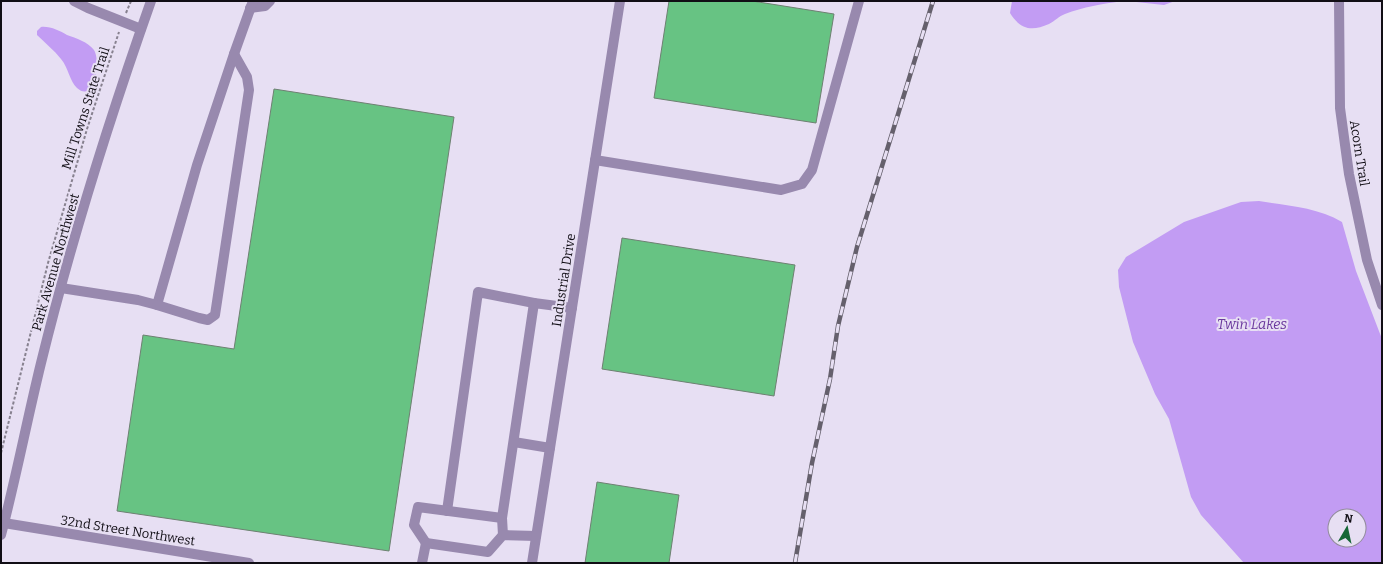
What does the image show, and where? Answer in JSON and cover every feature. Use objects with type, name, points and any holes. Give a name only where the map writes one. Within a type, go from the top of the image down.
[{"type":"street","name":"Park Avenue Northwest","points":[[1,534],[41,363],[61,288],[105,137],[151,1]]},
{"type":"street","points":[[157,305],[197,165],[252,5],[266,6],[270,1]]},
{"type":"street","name":"Industrial Drive","points":[[532,563],[620,1]]},
{"type":"street","points":[[595,160],[781,190],[802,184],[812,170],[859,1]]},
{"type":"street","name":"Acorn Trail","points":[[1339,1],[1340,108],[1347,159],[1367,260],[1382,305]]},
{"type":"street","points":[[78,2],[141,29]]},
{"type":"street","points":[[61,288],[138,300],[208,320],[215,315],[249,90],[247,77],[234,54]]},
{"type":"street","points":[[447,511],[478,292],[534,303],[572,308]]},
{"type":"street","points":[[426,544],[488,552],[503,535],[502,518],[534,303]]},
{"type":"street","points":[[514,442],[550,448]]},
{"type":"street","points":[[422,563],[426,544],[414,524],[418,507],[502,518]]},
{"type":"street","name":"32nd Street Northwest","points":[[4,523],[249,563]]},
{"type":"street","points":[[503,535],[536,536]]},
{"type":"path","points":[[125,17],[131,1]]},
{"type":"path","name":"Mill Towns State Trail","points":[[1,453],[52,248],[87,129],[120,30]]},
{"type":"water","points":[[1012,1],[1122,1],[1079,9],[1063,15],[1049,24],[1037,28],[1026,28],[1018,23],[1010,13]]},
{"type":"water","points":[[1127,1],[1175,1],[1164,5]]},
{"type":"water","points":[[41,27],[55,29],[78,39],[89,45],[94,50],[97,63],[95,79],[92,86],[88,90],[83,91],[77,88],[61,59],[37,35],[37,31]]},
{"type":"water","name":"Twin Lakes","points":[[1259,201],[1312,210],[1342,222],[1356,271],[1382,339],[1382,563],[1244,563],[1201,515],[1191,497],[1169,419],[1155,394],[1133,342],[1119,287],[1118,270],[1126,257],[1184,222],[1241,202]]},
{"type":"building","points":[[669,1],[752,1],[834,14],[816,123],[654,98]]},
{"type":"building","points":[[274,89],[454,117],[389,551],[117,511],[143,335],[234,349]]},
{"type":"building","points":[[622,238],[795,265],[774,396],[602,369]]},
{"type":"building","points":[[597,482],[679,495],[669,563],[585,563]]},
{"type":"railway","points":[[795,563],[812,463],[830,379],[838,326],[857,247],[933,1]]}]
